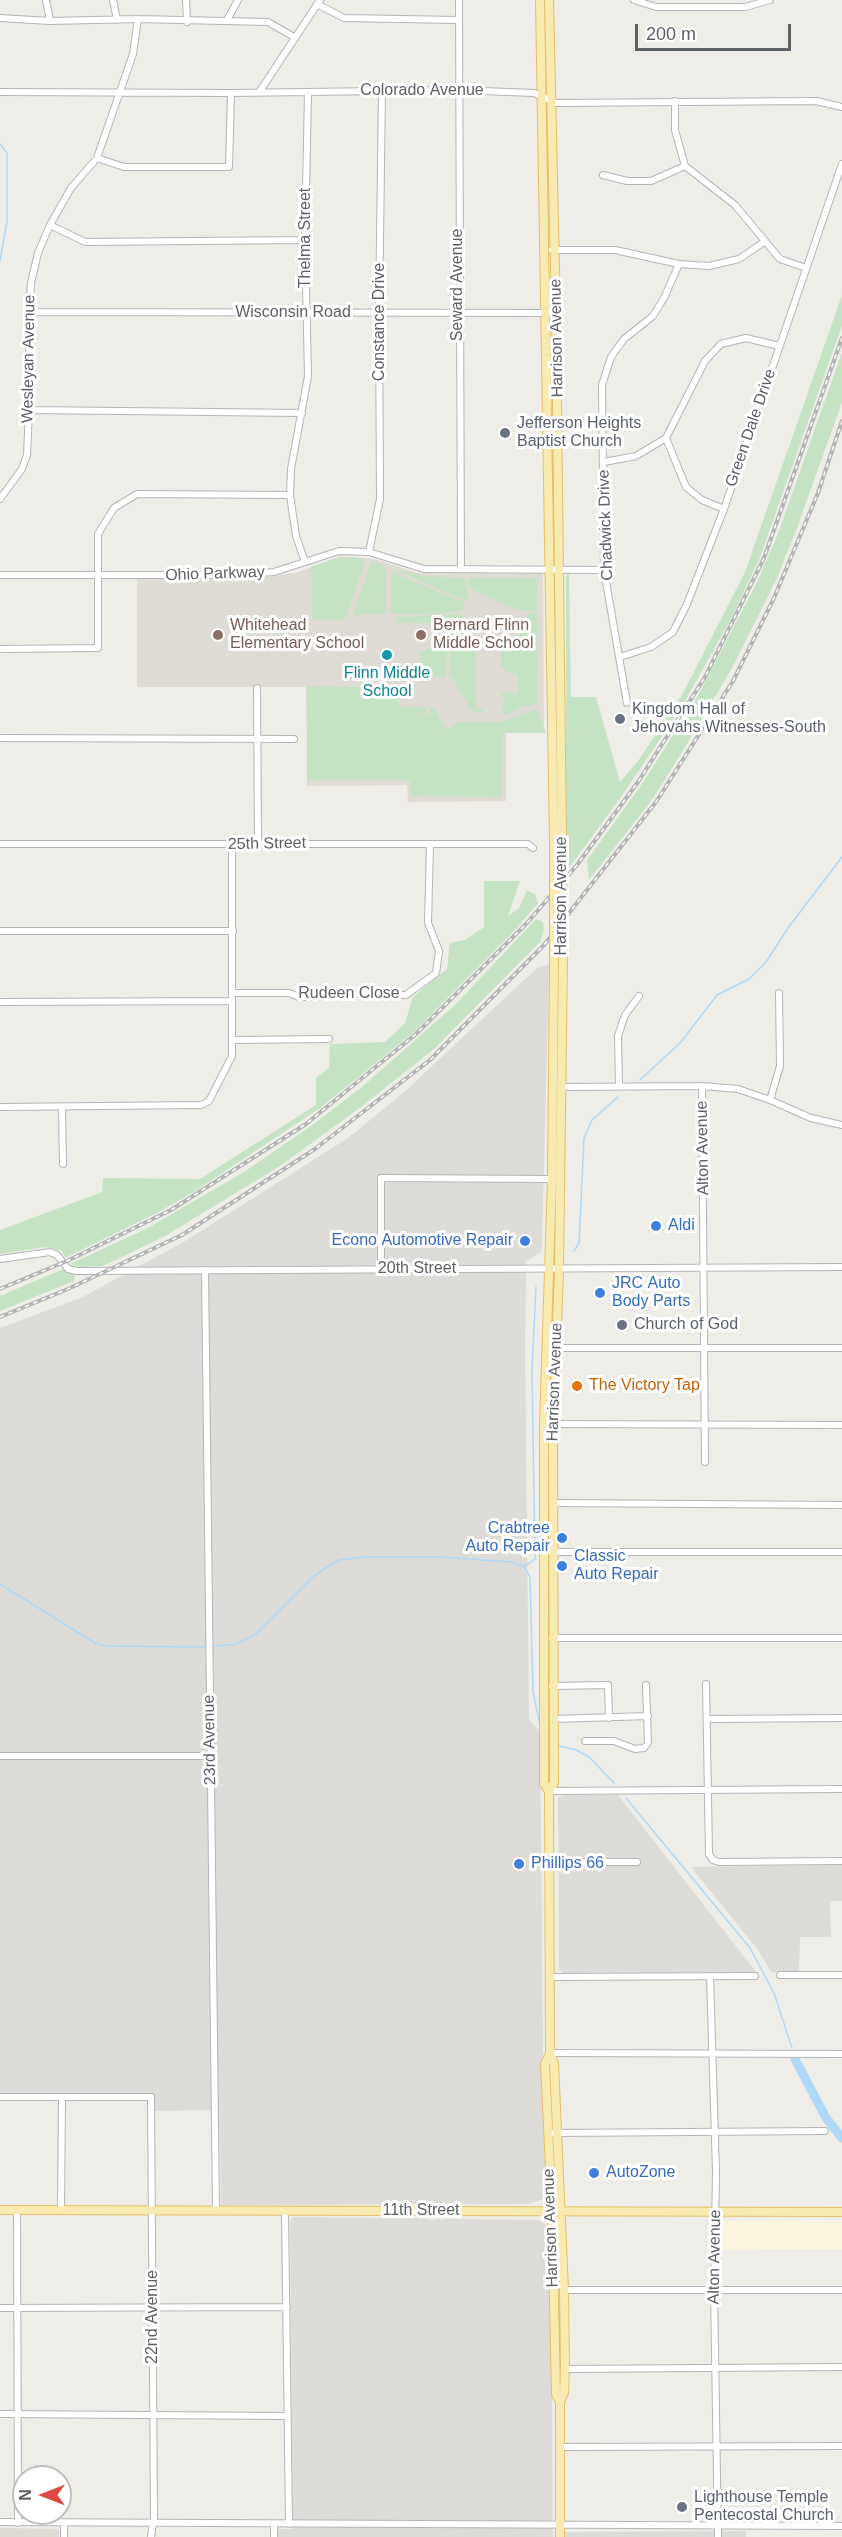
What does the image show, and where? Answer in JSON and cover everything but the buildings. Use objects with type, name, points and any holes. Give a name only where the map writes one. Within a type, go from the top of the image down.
[{"type":"main road","name":"Harrison Avenue","points":[[540,0],[551,569],[563,955],[559,1269],[553,1503],[548,1552],[544,1784],[549,1791]]},
{"type":"main road","name":"Harrison Avenue","points":[[549,0],[560,569],[552,1179],[544,1424],[552,1638],[554,1783],[549,1791],[550,2053],[554,2063],[564,2290],[565,2369],[564,2393],[560,2402],[559,2447],[560,2537]]},
{"type":"main road","name":"Harrison Avenue","points":[[550,2053],[545,2064],[552,2210],[556,2394],[560,2402]]},
{"type":"main road","name":"11th Street","points":[[0,2210],[842,2212]]},
{"type":"street","points":[[46,0],[50,21]]},
{"type":"street","points":[[113,0],[117,20]]},
{"type":"street","points":[[186,0],[187,22]]},
{"type":"street","points":[[227,20],[238,0]]},
{"type":"street","name":"Seward Avenue","points":[[459,0],[457,20],[460,569]]},
{"type":"street","points":[[634,0],[656,7],[745,7],[770,0]]},
{"type":"street","points":[[260,91],[318,2],[344,18],[457,20]]},
{"type":"street","points":[[0,18],[50,21],[138,19],[187,22],[227,20],[268,22],[294,37]]},
{"type":"street","name":"Wesleyan Avenue","points":[[0,499],[22,469],[27,455],[29,312],[31,283],[38,254],[50,225],[71,188],[97,158],[133,54],[138,19]]},
{"type":"street","name":"Colorado Avenue","points":[[0,92],[231,93],[458,90],[534,93],[556,103],[816,101],[842,107]]},
{"type":"street","name":"Constance Drive","points":[[369,552],[380,499],[381,91]]},
{"type":"street","name":"Thelma Street","points":[[305,561],[296,536],[290,495],[291,469],[308,376],[305,240],[308,92]]},
{"type":"street","points":[[97,158],[124,167],[229,166],[231,93]]},
{"type":"street","points":[[675,101],[675,130],[685,166],[735,205],[764,243],[780,259],[806,268]]},
{"type":"street","name":"Green Dale Drive","points":[[620,657],[651,647],[673,633],[724,509],[842,164]]},
{"type":"street","points":[[603,175],[627,181],[651,181],[685,166]]},
{"type":"street","points":[[50,225],[85,242],[305,240]]},
{"type":"street","points":[[545,250],[615,250],[679,264],[709,266],[739,259],[764,243]]},
{"type":"street","name":"Chadwick Drive","points":[[627,703],[604,570],[602,385],[611,357],[624,339],[653,316],[679,264]]},
{"type":"street","name":"Wisconsin Road","points":[[29,312],[556,313]]},
{"type":"street","points":[[604,462],[636,456],[666,438],[705,361],[722,344],[746,338],[779,346]]},
{"type":"street","points":[[29,410],[302,413]]},
{"type":"street","points":[[666,438],[686,487],[702,500],[724,509]]},
{"type":"street","points":[[0,649],[98,648],[98,534],[114,508],[137,494],[290,495]]},
{"type":"street","name":"Ohio Parkway","points":[[0,574],[232,575],[274,572],[339,551],[369,552],[424,569],[604,570]]},
{"type":"street","points":[[257,688],[258,843]]},
{"type":"street","points":[[0,738],[294,740]]},
{"type":"street","name":"25th Street","points":[[0,844],[528,844],[532,848]]},
{"type":"street","name":"Rudeen Close","points":[[0,1002],[232,997],[289,993],[299,997],[324,997],[333,993],[406,995],[436,973],[439,968],[439,951],[428,923],[430,844]]},
{"type":"street","points":[[0,1107],[201,1105],[209,1101],[232,1056],[232,845]]},
{"type":"street","points":[[0,931],[233,931]]},
{"type":"street","points":[[770,1100],[780,1066],[779,993]]},
{"type":"street","points":[[619,1085],[618,1036],[625,1015],[639,996]]},
{"type":"street","points":[[233,1040],[329,1039]]},
{"type":"street","points":[[562,1087],[619,1085],[738,1089],[811,1118],[842,1125]]},
{"type":"street","name":"Alton Avenue","points":[[702,1086],[705,1462]]},
{"type":"street","points":[[62,1108],[63,1164]]},
{"type":"street","points":[[381,1269],[381,1178],[552,1179]]},
{"type":"street","name":"20th Street","points":[[0,1258],[43,1252],[57,1255],[72,1271],[842,1266]]},
{"type":"street","name":"23rd Avenue","points":[[205,1270],[216,2211]]},
{"type":"street","points":[[556,1348],[842,1348]]},
{"type":"street","points":[[544,1424],[842,1425]]},
{"type":"street","points":[[553,1503],[842,1505]]},
{"type":"street","points":[[548,1552],[842,1552]]},
{"type":"street","points":[[552,1638],[842,1638]]},
{"type":"street","points":[[706,1684],[709,1854],[713,1860],[719,1862],[842,1861]]},
{"type":"street","points":[[552,1686],[608,1685],[609,1718]]},
{"type":"street","points":[[585,1741],[614,1741],[635,1749],[644,1748],[648,1743],[646,1685]]},
{"type":"street","points":[[553,1719],[648,1716]]},
{"type":"street","points":[[708,1719],[842,1718]]},
{"type":"street","points":[[0,1756],[211,1756]]},
{"type":"street","points":[[549,1791],[842,1789]]},
{"type":"street","points":[[549,1862],[637,1862]]},
{"type":"street","points":[[780,1976],[842,1975]]},
{"type":"street","name":"Alton Avenue","points":[[710,1976],[716,2211],[714,2289],[718,2537]]},
{"type":"street","points":[[549,1977],[755,1976]]},
{"type":"street","points":[[550,2053],[842,2054]]},
{"type":"street","points":[[0,2097],[62,2098],[61,2210]]},
{"type":"street","name":"22nd Avenue","points":[[62,2098],[151,2097],[154,2517],[151,2537]]},
{"type":"street","points":[[548,2133],[825,2131]]},
{"type":"street","points":[[17,2210],[18,2465]]},
{"type":"street","points":[[285,2211],[289,2524]]},
{"type":"street","points":[[564,2290],[842,2290]]},
{"type":"street","points":[[0,2308],[287,2307]]},
{"type":"street","points":[[565,2369],[716,2366],[842,2367]]},
{"type":"street","points":[[0,2414],[288,2416]]},
{"type":"street","points":[[559,2447],[842,2446]]},
{"type":"street","points":[[72,2523],[842,2526]]},
{"type":"street","points":[[274,2525],[274,2537]]},
{"type":"shaded area","name":"Bernard Flinn Middle School","points":[[340,556],[374,559],[418,573],[543,574],[544,733],[506,733],[506,801],[408,802],[407,785],[307,786],[306,687],[137,687],[137,579],[255,579],[299,572]]},
{"type":"shaded area","points":[[549,964],[542,1247],[540,1253],[526,1261],[525,1353],[529,1719],[540,1732],[544,2151],[547,2190],[544,2199],[528,2204],[221,2205],[219,2110],[154,2111],[147,2094],[0,2094],[0,1328],[83,1297],[187,1240],[348,1138],[403,1093],[537,968]]},
{"type":"shaded area","points":[[565,1795],[618,1795],[756,1972],[564,1973],[559,1969],[558,1798]]},
{"type":"shaded area","points":[[842,1865],[842,1901],[830,1901],[831,1937],[800,1937],[799,1973],[771,1972],[759,1951],[691,1867]]},
{"type":"shaded area","points":[[293,2217],[538,2220],[547,2226],[551,2238],[553,2537],[278,2537],[278,2529],[293,2529],[290,2222]]},
{"type":"shaded area","points":[[842,2220],[842,2249],[721,2250],[717,2247],[717,2226],[721,2221]]},
{"type":"shaded area","points":[[0,2528],[59,2529],[59,2537],[0,2537]]},
{"type":"shaded area","points":[[746,2531],[746,2537],[564,2537],[564,2532]]},
{"type":"green space","points":[[842,295],[842,326],[759,560],[729,623],[679,711],[621,797],[569,868],[569,835],[566,835],[566,576],[569,573],[571,697],[596,697],[620,782],[638,761],[682,695],[745,572]]},
{"type":"green space","points":[[842,352],[842,402],[776,580],[731,670],[681,754],[649,804],[589,880],[587,860],[640,787],[695,701],[756,584],[778,534]]},
{"type":"green space","points":[[355,557],[365,561],[346,618],[343,620],[312,620],[311,567],[334,559]]},
{"type":"green space","points":[[372,561],[386,566],[386,613],[353,615]]},
{"type":"green space","points":[[391,568],[424,576],[465,578],[468,596],[466,601]]},
{"type":"green space","points":[[391,572],[465,603],[462,611],[415,615],[391,613]]},
{"type":"green space","points":[[468,578],[537,578],[537,612],[519,610],[473,590],[469,586]]},
{"type":"green space","points":[[537,613],[537,645],[516,641],[528,614]]},
{"type":"green space","points":[[460,614],[467,620],[466,623],[395,623],[397,617]]},
{"type":"green space","points":[[507,640],[521,645],[537,646],[537,704],[524,706],[506,715],[501,711],[505,703],[501,693],[518,693],[517,674],[508,673],[501,666],[501,645]]},
{"type":"green space","points":[[450,642],[476,642],[476,708],[483,709],[483,712],[470,708],[452,678],[449,677]]},
{"type":"green space","points":[[447,645],[446,677],[424,677],[424,664],[421,663],[420,652]]},
{"type":"green space","points":[[307,686],[394,688],[398,691],[399,707],[425,707],[426,714],[430,714],[430,707],[433,707],[446,730],[460,722],[502,722],[537,709],[546,733],[503,733],[502,797],[411,796],[410,780],[307,780]]},
{"type":"green space","points":[[484,881],[520,881],[508,916],[519,908],[527,890],[535,894],[538,903],[515,930],[413,1033],[320,1108],[197,1190],[157,1213],[65,1258],[62,1251],[45,1247],[0,1254],[0,1230],[102,1192],[103,1178],[200,1179],[316,1105],[316,1078],[329,1068],[330,1044],[385,1042],[405,1023],[413,997],[447,969],[450,943],[465,940],[484,927]]},
{"type":"green space","points":[[536,919],[543,922],[544,930],[540,942],[434,1049],[361,1107],[280,1166],[165,1236],[103,1266],[78,1267],[70,1264],[146,1229],[244,1172],[311,1126],[362,1087],[456,1004]]},
{"type":"green space","points":[[63,1269],[75,1275],[74,1281],[0,1311],[0,1296]]},
{"type":"waterway","points":[[0,144],[7,153],[7,221],[0,261]]},
{"type":"waterway","points":[[640,1080],[681,1042],[717,995],[749,979],[766,962],[788,928],[842,857]]},
{"type":"waterway","points":[[574,1251],[579,1243],[584,1138],[592,1120],[618,1097]]},
{"type":"waterway","points":[[525,1566],[535,1559],[532,1370],[536,1287]]},
{"type":"waterway","points":[[214,1646],[236,1644],[256,1634],[315,1575],[339,1560],[365,1557],[442,1557],[512,1562],[525,1567]]},
{"type":"waterway","points":[[525,1568],[530,1577],[533,1692],[540,1725]]},
{"type":"waterway","points":[[0,1584],[95,1643],[105,1646],[205,1647]]},
{"type":"waterway","points":[[559,1746],[576,1750],[589,1757],[614,1783]]},
{"type":"waterway","points":[[626,1798],[750,1948],[774,1993],[792,2048]]},
{"type":"waterway","points":[[795,2059],[826,2118],[842,2138]]},
{"type":"railway","points":[[0,1289],[67,1261],[171,1210],[306,1124],[416,1034],[527,923],[577,865],[638,782],[705,677],[764,558],[842,338]]},
{"type":"railway","points":[[0,1317],[68,1289],[182,1235],[315,1149],[430,1060],[544,945],[656,802],[733,681],[774,598],[818,493],[842,421]]},
{"type":"place","name":"Jefferson Heights Baptist Church","points":[[505,433]]},
{"type":"place","name":"Whitehead Elementary School","points":[[218,635]]},
{"type":"place","name":"Bernard Flinn Middle School","points":[[421,635]]},
{"type":"place","name":"Flinn Middle School","points":[[387,655]]},
{"type":"place","name":"Kingdom Hall of Jehovahs Witnesses-South","points":[[620,719]]},
{"type":"place","name":"Aldi","points":[[656,1226]]},
{"type":"place","name":"Econo Automotive Repair","points":[[525,1241]]},
{"type":"place","name":"JRC Auto Body Parts","points":[[600,1293]]},
{"type":"place","name":"Church of God","points":[[622,1325]]},
{"type":"place","name":"The Victory Tap","points":[[577,1386]]},
{"type":"place","name":"Crabtree Auto Repair","points":[[562,1538]]},
{"type":"place","name":"Classic Auto Repair","points":[[562,1566]]},
{"type":"place","name":"Phillips 66","points":[[519,1864]]},
{"type":"place","name":"AutoZone","points":[[594,2173]]},
{"type":"place","name":"Lighthouse Temple Pentecostal Church","points":[[682,2507]]}]
